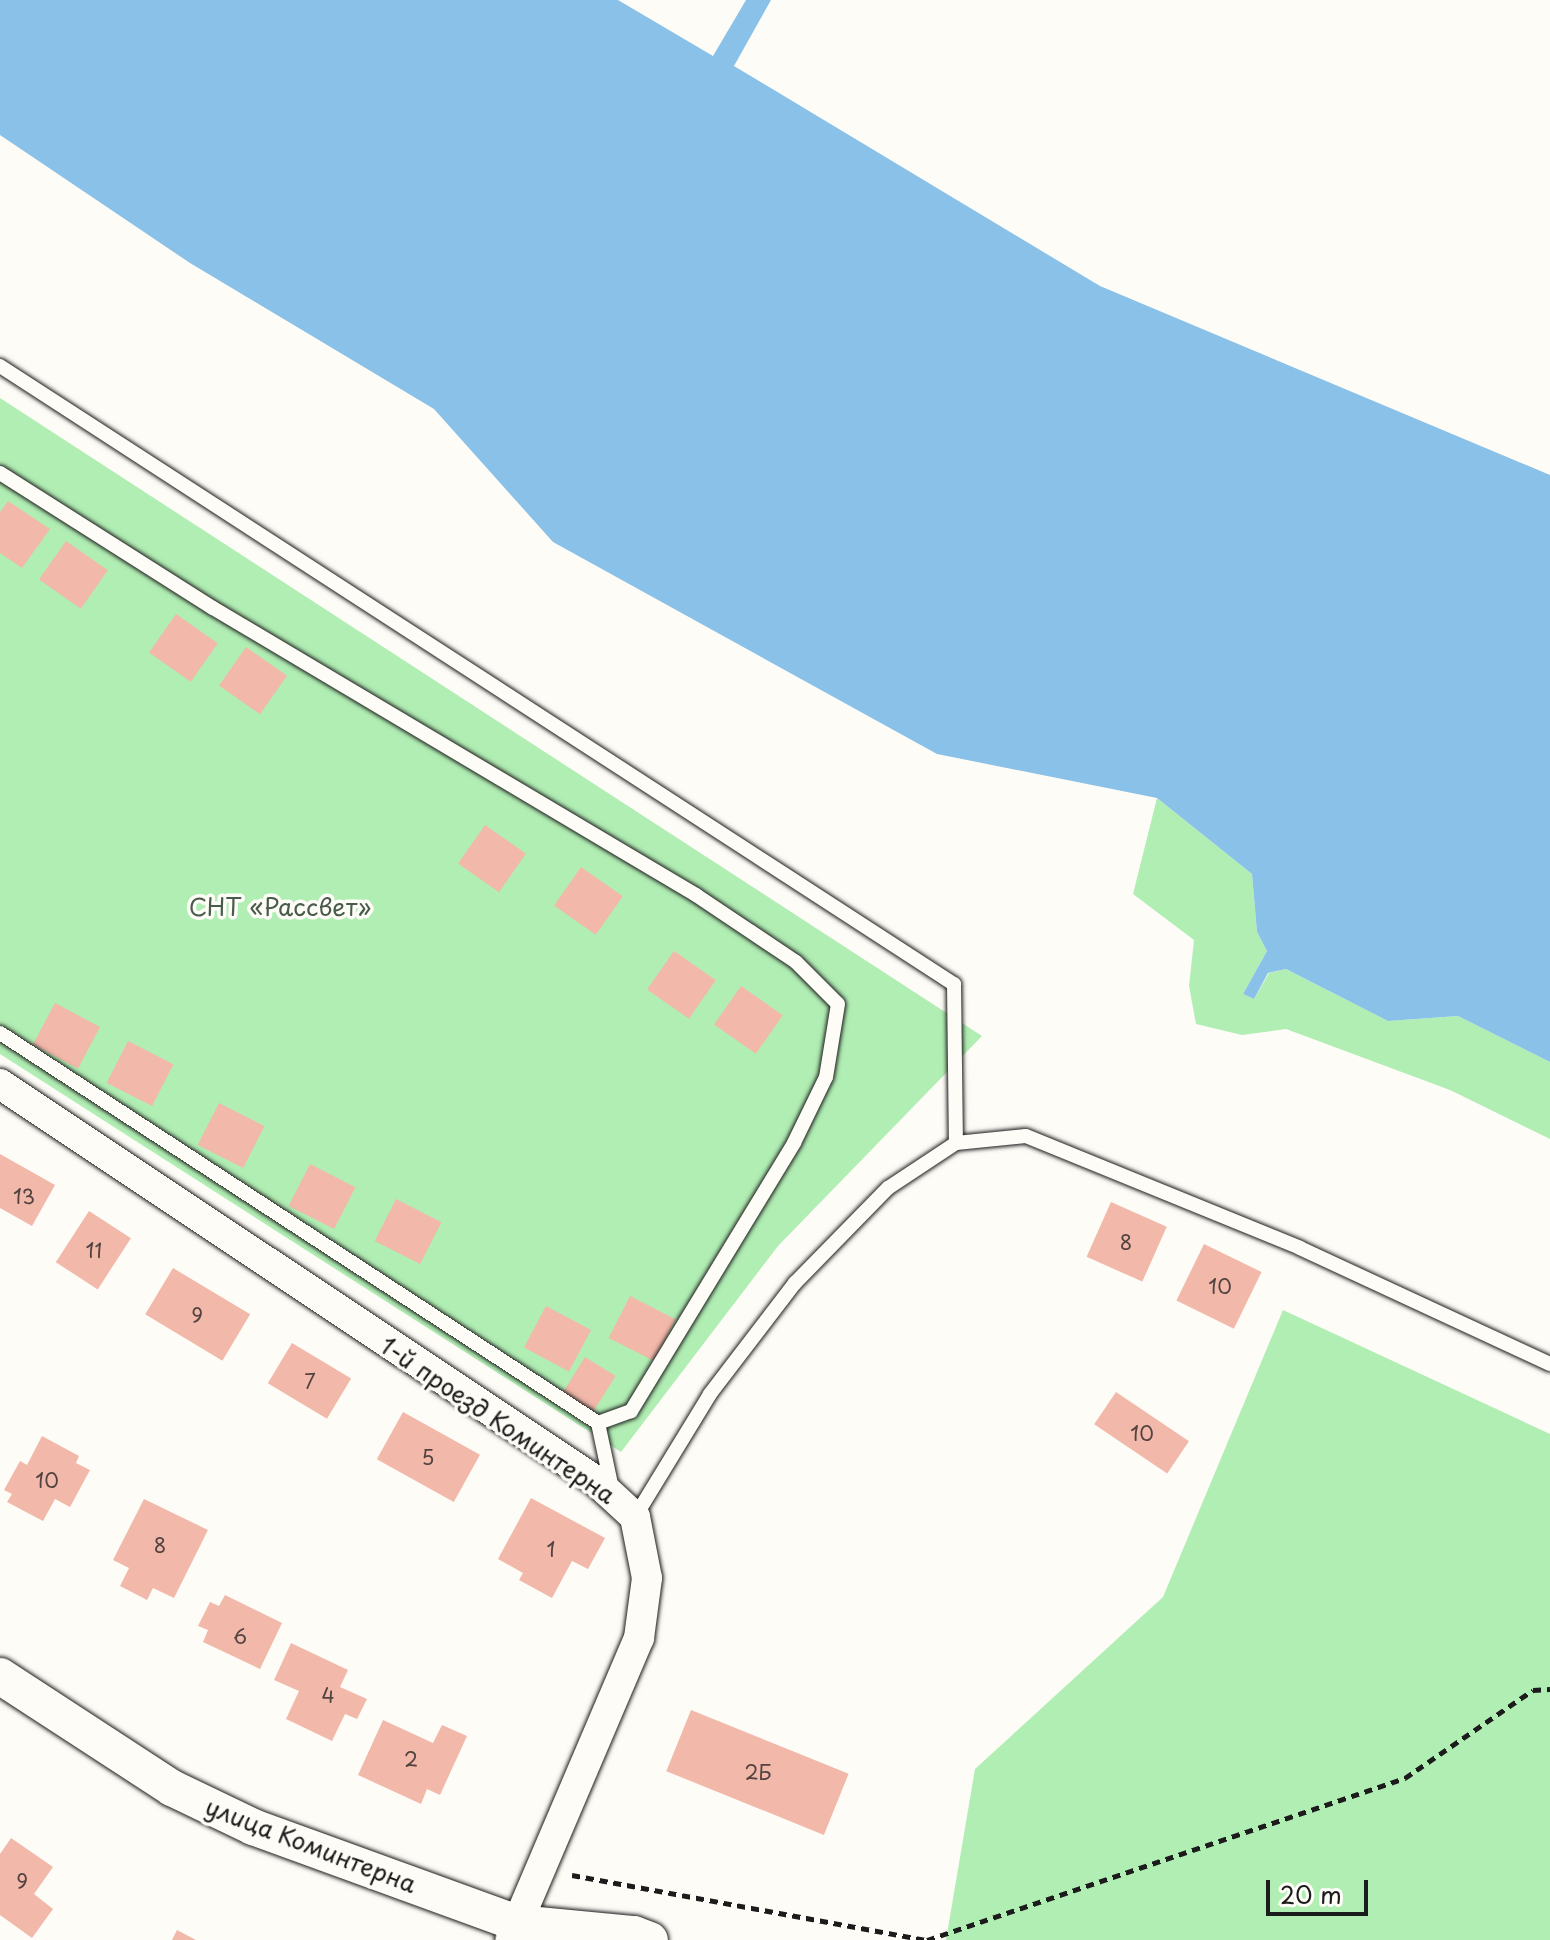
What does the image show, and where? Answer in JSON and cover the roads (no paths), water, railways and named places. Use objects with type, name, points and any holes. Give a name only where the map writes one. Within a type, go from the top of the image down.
[{"type":"street","name":"1-й проезд Коминтерна","points":[[0,1084],[596,1481],[624,1507],[647,1578],[639,1638],[513,1932]]},
{"type":"street","name":"улица Коминтерна","points":[[0,1676],[172,1788],[253,1827],[513,1932],[634,1934],[650,1940]]},
{"type":"lane","points":[[0,366],[954,984],[956,1143]]},
{"type":"lane","points":[[0,473],[213,608],[696,895],[796,962],[838,1004],[826,1077],[794,1143],[631,1411],[598,1423]]},
{"type":"lane","points":[[0,1033],[598,1423],[624,1507]]},
{"type":"lane","points":[[624,1507],[795,1283],[888,1188],[956,1143],[1026,1136],[1300,1248],[1550,1364]]},
{"type":"water","points":[[0,0],[618,0],[713,56],[746,0],[771,0],[734,66],[1100,286],[1550,475],[1550,1062],[1458,1016],[1388,1021],[1286,969],[1268,973],[1254,999],[1243,994],[1267,951],[1257,932],[1252,874],[1157,798],[937,754],[553,542],[434,409],[190,263],[0,135]]},
{"type":"park label","name":"СНТ «Рассвет»","points":[[280,907]]}]
